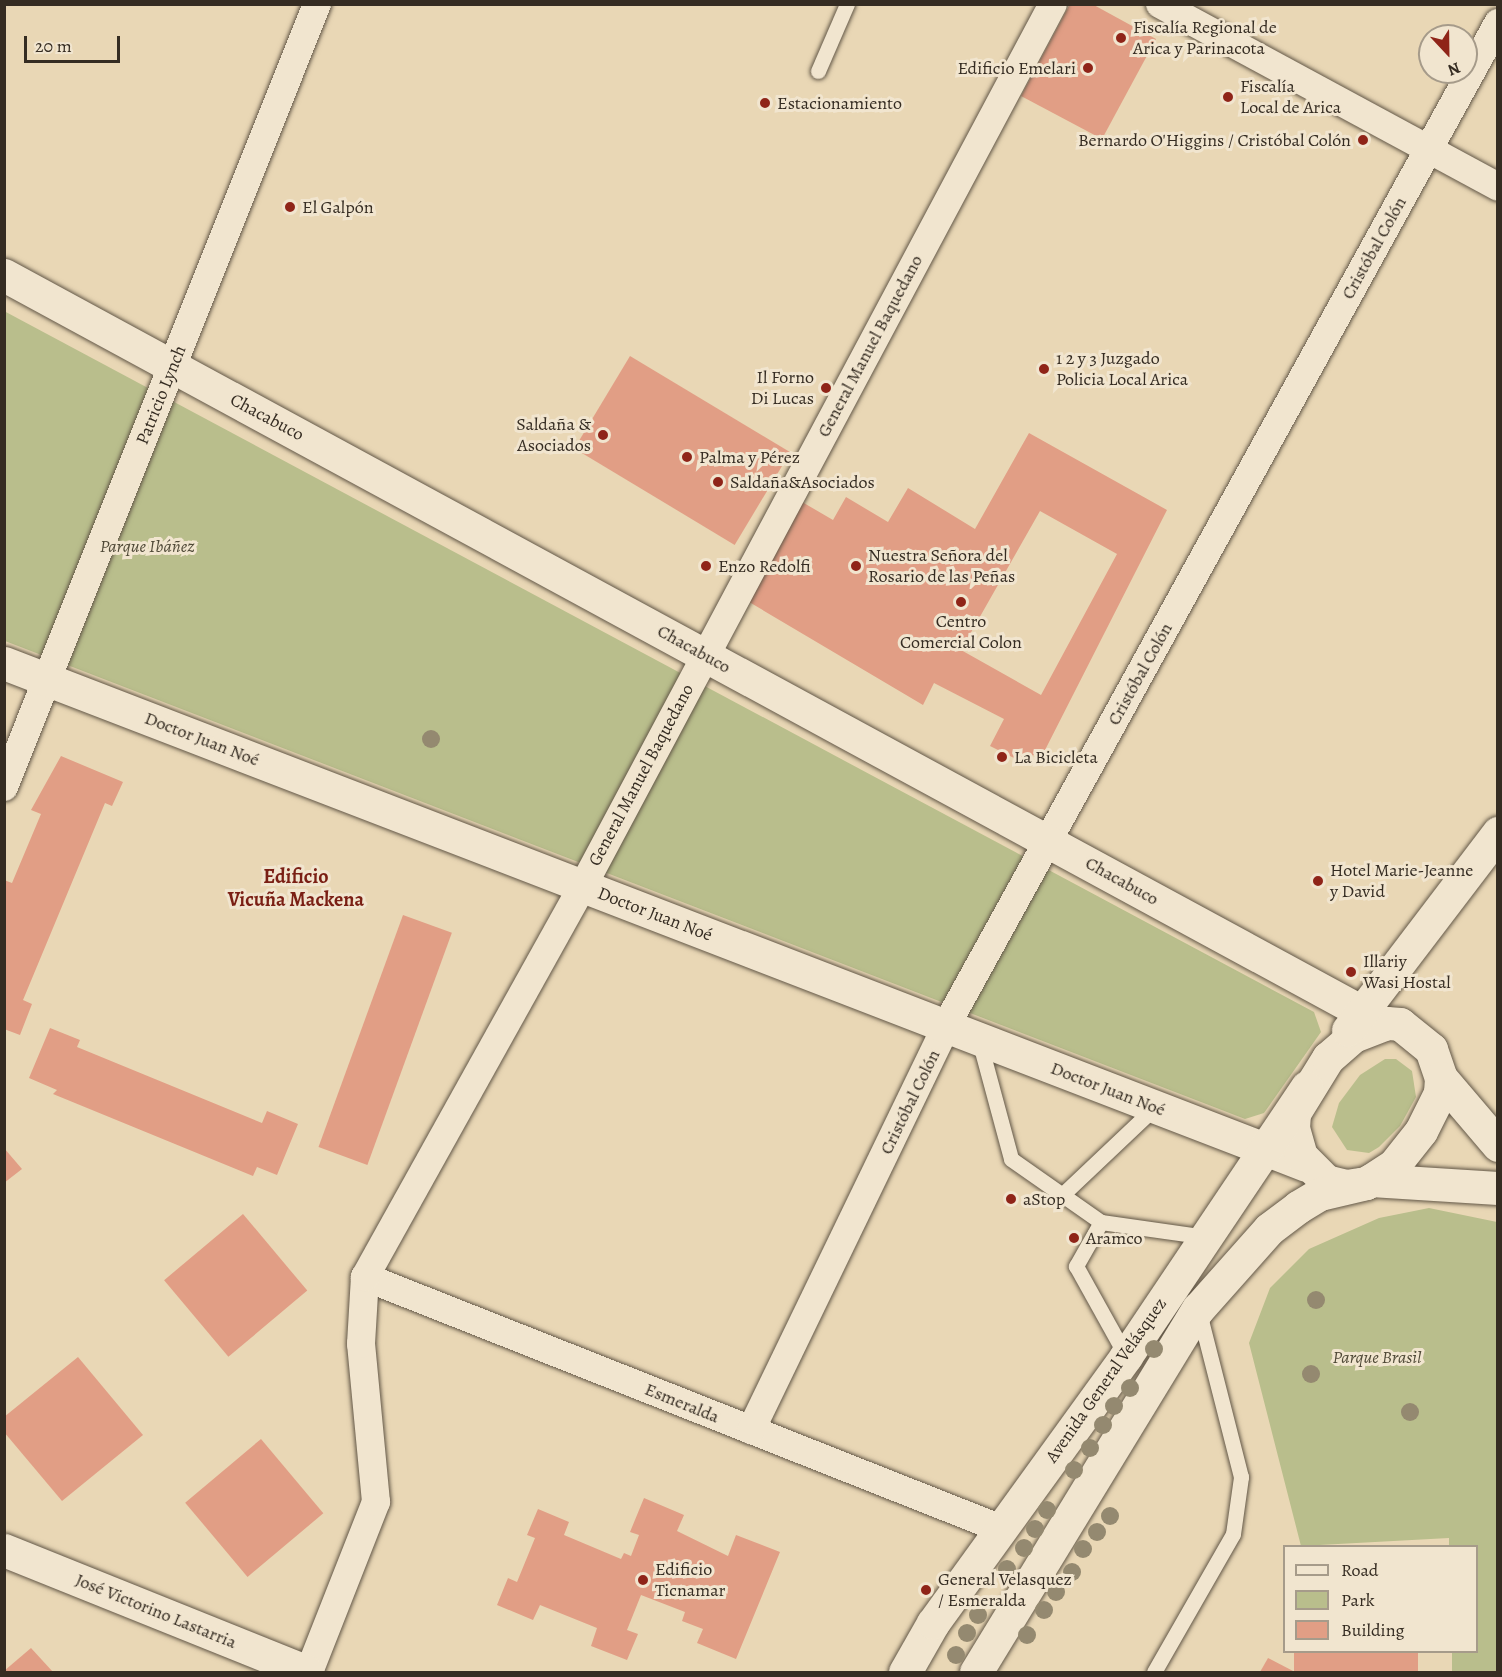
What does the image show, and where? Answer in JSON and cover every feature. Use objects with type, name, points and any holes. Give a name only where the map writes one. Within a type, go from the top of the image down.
[{"type":"street","name":"Patricio Lynch","points":[[4,786],[317,4]]},
{"type":"street","name":"General Manuel Baquedano","points":[[308,1672],[376,1502],[362,1344],[365,1277],[582,886],[1053,4]]},
{"type":"street","points":[[1160,4],[1497,187]]},
{"type":"street","name":"Cristóbal Colón","points":[[751,1430],[946,1026],[1497,23]]},
{"type":"street","name":"Chacabuco","points":[[4,275],[1373,1018]]},
{"type":"street","name":"Doctor Juan Noé","points":[[4,663],[1306,1166]]},
{"type":"street","points":[[1497,833],[1373,1018],[1328,1058],[1307,1087],[1293,1128],[1306,1166],[1331,1182],[1369,1181],[1497,1188]]},
{"type":"street","points":[[1373,1018],[1400,1024],[1422,1038],[1431,1049],[1442,1078],[1494,1140]]},
{"type":"street","points":[[1369,1181],[1394,1166],[1412,1144],[1440,1093],[1442,1078]]},
{"type":"street","name":"Avenida General Velásquez","points":[[905,1672],[999,1528],[1126,1356],[1307,1087]]},
{"type":"street","name":"Avenida General Velásquez","points":[[976,1672],[1198,1309],[1269,1229],[1291,1212],[1320,1194],[1369,1181]]},
{"type":"street","name":"Esmeralda","points":[[365,1277],[999,1528]]},
{"type":"street","name":"José Victorino Lastarria","points":[[4,1550],[308,1672]]},
{"type":"lane","points":[[818,71],[846,4]]},
{"type":"lane","points":[[979,1040],[1011,1159],[1101,1222],[1206,1237]]},
{"type":"lane","points":[[1062,1194],[1155,1107]]},
{"type":"lane","points":[[1101,1222],[1076,1266],[1126,1356]]},
{"type":"lane","points":[[1154,1672],[1233,1534],[1241,1477],[1198,1309]]},
{"type":"green space","name":"Parque Ibáñez","points":[[4,311],[1314,1012],[1321,1032],[1264,1113],[1245,1119],[5,641]]},
{"type":"green space","points":[[1385,1059],[1396,1059],[1412,1071],[1416,1097],[1400,1126],[1379,1147],[1369,1153],[1347,1150],[1332,1127],[1339,1103],[1360,1075]]},
{"type":"green space","name":"Parque Brasil","points":[[1429,1208],[1497,1222],[1497,1672],[1452,1672],[1452,1653],[1478,1653],[1478,1545],[1449,1545],[1449,1538],[1301,1545],[1249,1343],[1270,1288],[1309,1249],[1379,1218]]},
{"type":"building","name":"Edificio Emelari","points":[[1070,4],[1092,4],[1156,39],[1102,139],[1021,96]]},
{"type":"building","name":"Palma y Pérez","points":[[630,356],[790,452],[735,545],[574,449]]},
{"type":"building","points":[[1029,433],[1167,510],[1044,752],[1018,760],[990,746],[1004,719],[934,683],[923,705],[739,596],[797,499],[833,520],[846,497],[888,522],[908,488],[975,529]],"holes":[[[1040,511],[1117,554],[1041,695],[961,650]]]},
{"type":"building","points":[[61,756],[123,782],[112,806],[105,803],[23,1000],[32,1004],[20,1035],[4,1029],[4,880],[12,883],[41,814],[31,810]]},
{"type":"building","points":[[403,915],[452,933],[367,1165],[319,1147]]},
{"type":"building","points":[[50,1028],[80,1040],[77,1047],[262,1123],[267,1111],[298,1124],[277,1175],[257,1167],[253,1176],[53,1094],[57,1090],[29,1078]]},
{"type":"building","points":[[4,1148],[22,1169],[4,1183]]},
{"type":"building","points":[[243,1214],[307,1291],[228,1357],[164,1280]]},
{"type":"building","points":[[78,1357],[143,1435],[62,1501],[4,1432],[4,1417]]},
{"type":"building","points":[[261,1439],[323,1513],[248,1577],[185,1503]]},
{"type":"building","name":"Edificio Ticnamar","points":[[644,1498],[684,1515],[677,1531],[728,1556],[736,1535],[780,1552],[736,1659],[697,1643],[703,1629],[682,1621],[685,1612],[641,1595],[627,1630],[638,1634],[627,1660],[591,1646],[597,1628],[540,1605],[533,1620],[497,1605],[508,1578],[517,1582],[535,1538],[527,1535],[538,1509],[569,1522],[564,1535],[621,1559],[624,1553],[631,1556],[639,1535],[630,1532]]},
{"type":"building","points":[[31,1648],[53,1672],[4,1672],[4,1671]]},
{"type":"building","points":[[1294,1653],[1418,1653],[1418,1672],[1294,1672]]},
{"type":"building","points":[[1268,1658],[1295,1672],[1260,1672]]},
{"type":"place","name":"Fiscalía Regional de Arica y Parinacota","points":[[1121,38]]},
{"type":"place","name":"Edificio Emelari","points":[[1088,68]]},
{"type":"place","name":"Fiscalía Local de Arica","points":[[1228,97]]},
{"type":"place","name":"Estacionamiento","points":[[765,103]]},
{"type":"place","name":"Bernardo O'Higgins / Cristóbal Colón","points":[[1363,140]]},
{"type":"place","name":"El Galpón","points":[[290,207]]},
{"type":"place","name":"1 2 y 3 Juzgado Policia Local Arica","points":[[1044,369]]},
{"type":"place","name":"Il Forno Di Lucas","points":[[826,388]]},
{"type":"place","name":"Saldaña & Asociados","points":[[603,435]]},
{"type":"place","name":"Palma y Pérez","points":[[687,457]]},
{"type":"place","name":"Saldaña&Asociados","points":[[718,482]]},
{"type":"place","name":"Enzo Redolfi","points":[[706,566]]},
{"type":"place","name":"Nuestra Señora del Rosario de las Peñas","points":[[856,566]]},
{"type":"place","name":"Centro Comercial Colon","points":[[961,602]]},
{"type":"place","name":"La Bicicleta","points":[[1002,757]]},
{"type":"place","name":"Hotel Marie-Jeanne y David","points":[[1318,881]]},
{"type":"place","name":"Illariy Wasi Hostal","points":[[1351,972]]},
{"type":"place","name":"aStop","points":[[1011,1199]]},
{"type":"place","name":"Aramco","points":[[1074,1238]]},
{"type":"place","name":"Edificio Ticnamar","points":[[643,1580]]},
{"type":"place","name":"General Velasquez / Esmeralda","points":[[926,1590]]},
{"type":"district","name":"Edificio Vicuña Mackena","points":[[296,888]]}]
